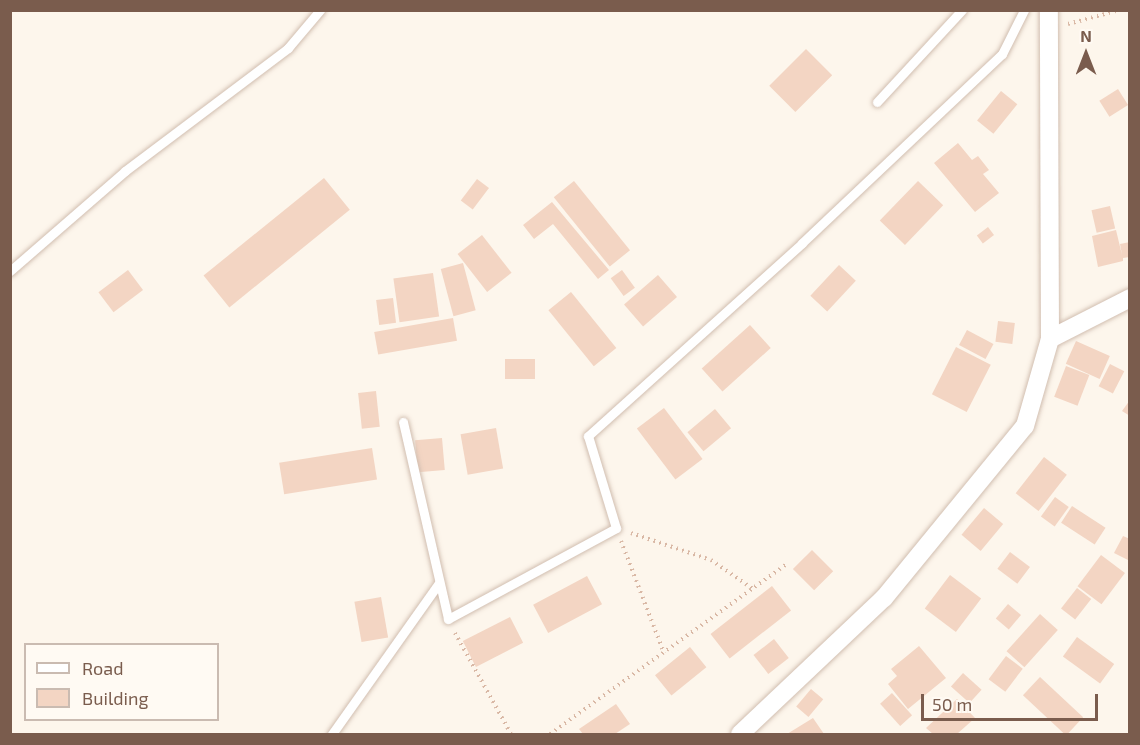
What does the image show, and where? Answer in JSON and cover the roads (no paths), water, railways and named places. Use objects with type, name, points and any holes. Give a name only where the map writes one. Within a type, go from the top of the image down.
[{"type":"street","points":[[740,735],[884,598],[1025,426],[1050,339],[1049,10]]},
{"type":"street","points":[[1050,339],[1130,298]]},
{"type":"lane","points":[[10,271],[125,171],[288,48],[320,10]]},
{"type":"lane","points":[[877,102],[962,10]]},
{"type":"lane","points":[[403,422],[448,619],[616,528],[588,436],[802,243],[1002,54],[1024,10]]},
{"type":"lane","points":[[332,735],[440,583]]}]
